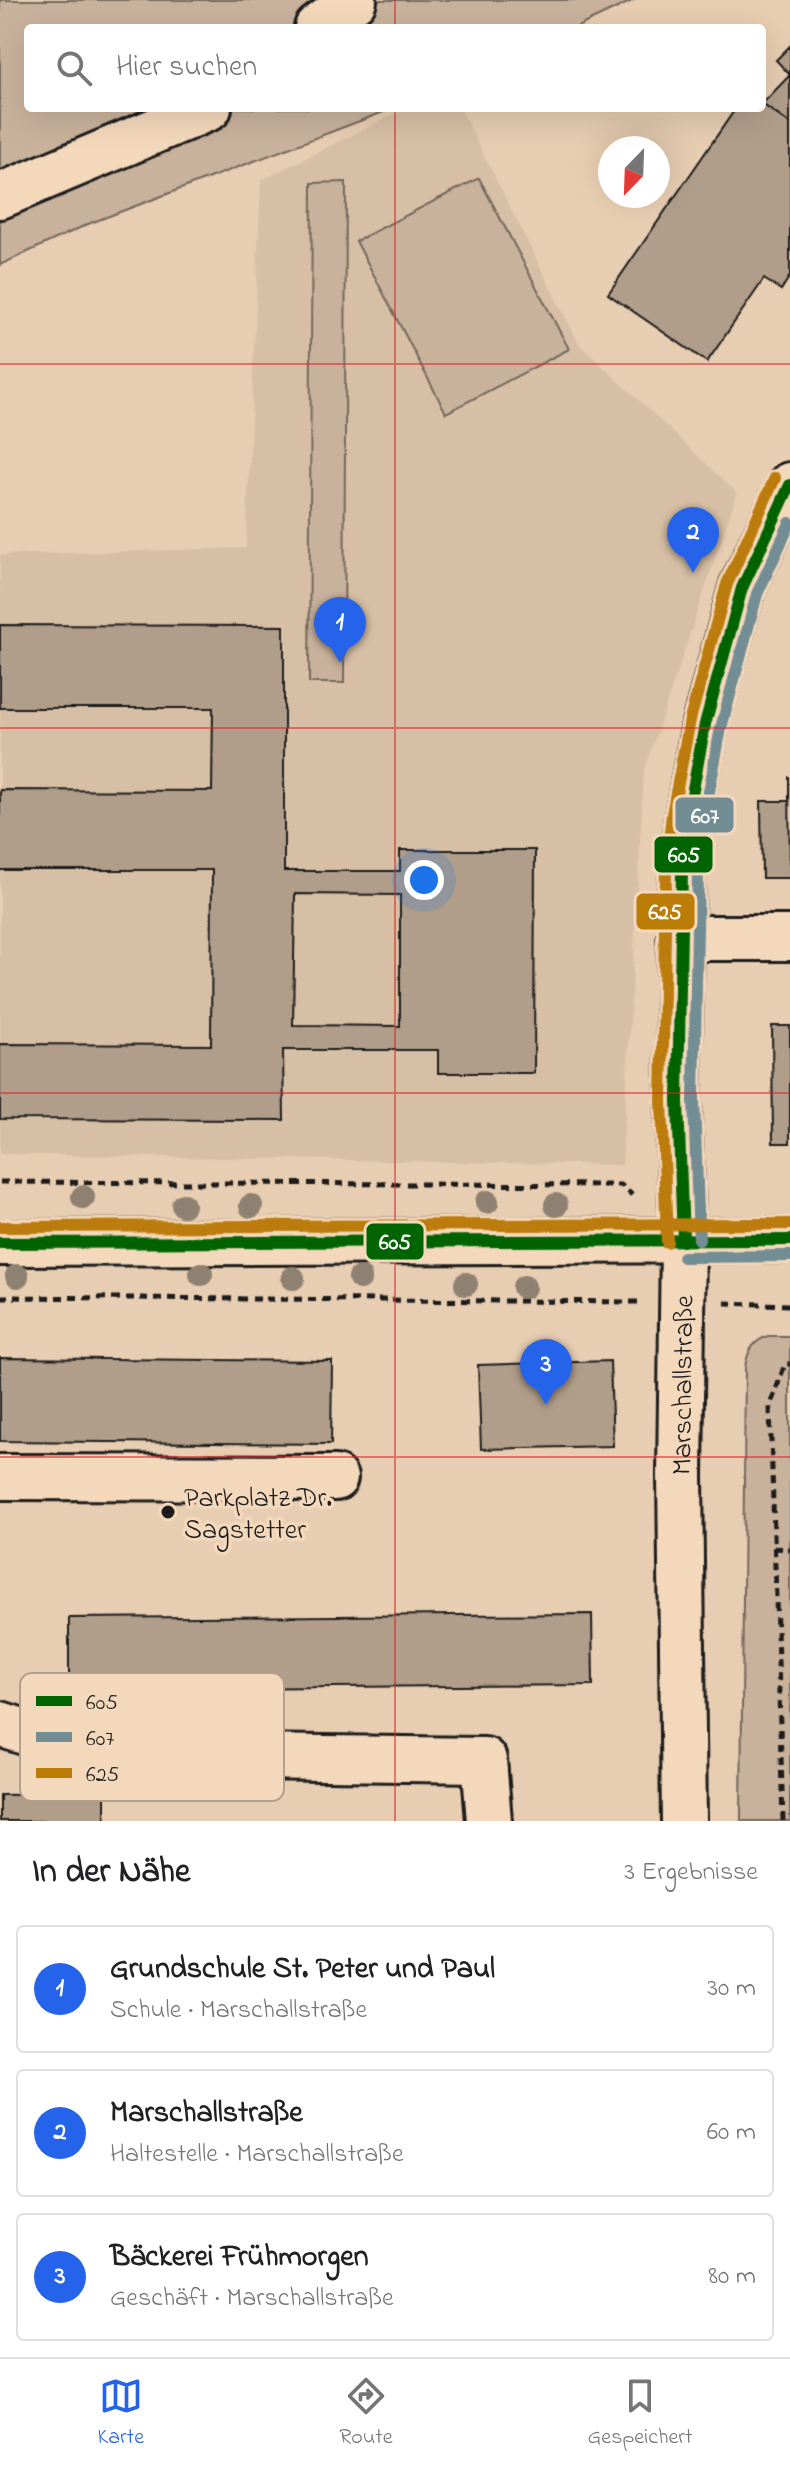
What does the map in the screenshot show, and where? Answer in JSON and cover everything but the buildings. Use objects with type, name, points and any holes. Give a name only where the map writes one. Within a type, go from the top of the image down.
[{"type":"street","points":[[322,24],[354,0]]},
{"type":"street","points":[[0,196],[200,112]]},
{"type":"street","name":"Marschallstraße","points":[[684,1821],[680,1476],[683,1241],[678,1101],[682,871],[688,816],[705,724],[742,588],[790,485]]},
{"type":"street","points":[[680,938],[790,938]]},
{"type":"street","points":[[0,1243],[790,1240]]},
{"type":"street","points":[[0,1477],[335,1478]]},
{"type":"street","points":[[0,1724],[20,1730]]},
{"type":"street","points":[[284,1757],[484,1760],[489,1821]]},
{"type":"path","points":[[0,1182],[621,1185],[683,1241]]},
{"type":"path","points":[[0,1297],[790,1305]]},
{"type":"path","points":[[783,1821],[770,1407],[785,1364],[790,1364]]},
{"type":"path","points":[[774,1548],[790,1549]]},
{"type":"shaded area","points":[[0,0],[634,0],[583,24],[24,24],[24,112],[383,112],[88,224],[0,265]]},
{"type":"shaded area","points":[[399,112],[462,112],[579,344],[737,493],[644,771],[622,1165],[0,1154],[0,555],[246,548],[261,180]]},
{"type":"shaded area","points":[[479,178],[569,349],[446,413],[356,241]]},
{"type":"shaded area","points":[[346,182],[344,683],[309,683],[312,183]]},
{"type":"shaded area","points":[[768,1336],[790,1336],[790,1821],[741,1821],[745,1368],[752,1348]]},
{"type":"transit line","name":"625","points":[[667,1242],[662,1101],[666,871],[672,814],[690,720],[727,584],[775,478]]},
{"type":"transit line","name":"605","points":[[683,1241],[678,1101],[682,871],[688,816],[705,724],[742,588],[790,485]]},
{"type":"transit line","name":"607","points":[[699,1240],[694,1101],[698,872],[704,818],[721,728],[757,594],[790,523]]},
{"type":"transit line","name":"625","points":[[0,1227],[790,1224]]},
{"type":"transit line","name":"605","points":[[0,1243],[790,1240]]},
{"type":"transit line","name":"607","points":[[683,1257],[790,1256]]},
{"type":"place","name":"Marschallstraße","points":[[693,573]]},
{"type":"place","name":"Grundschule St. Peter und Paul","points":[[340,663]]},
{"type":"place","name":"Bäckerei Frühmorgen","points":[[546,1405]]},
{"type":"place","name":"Parkplatz Dr. Sagstetter","points":[[168,1512]]}]
